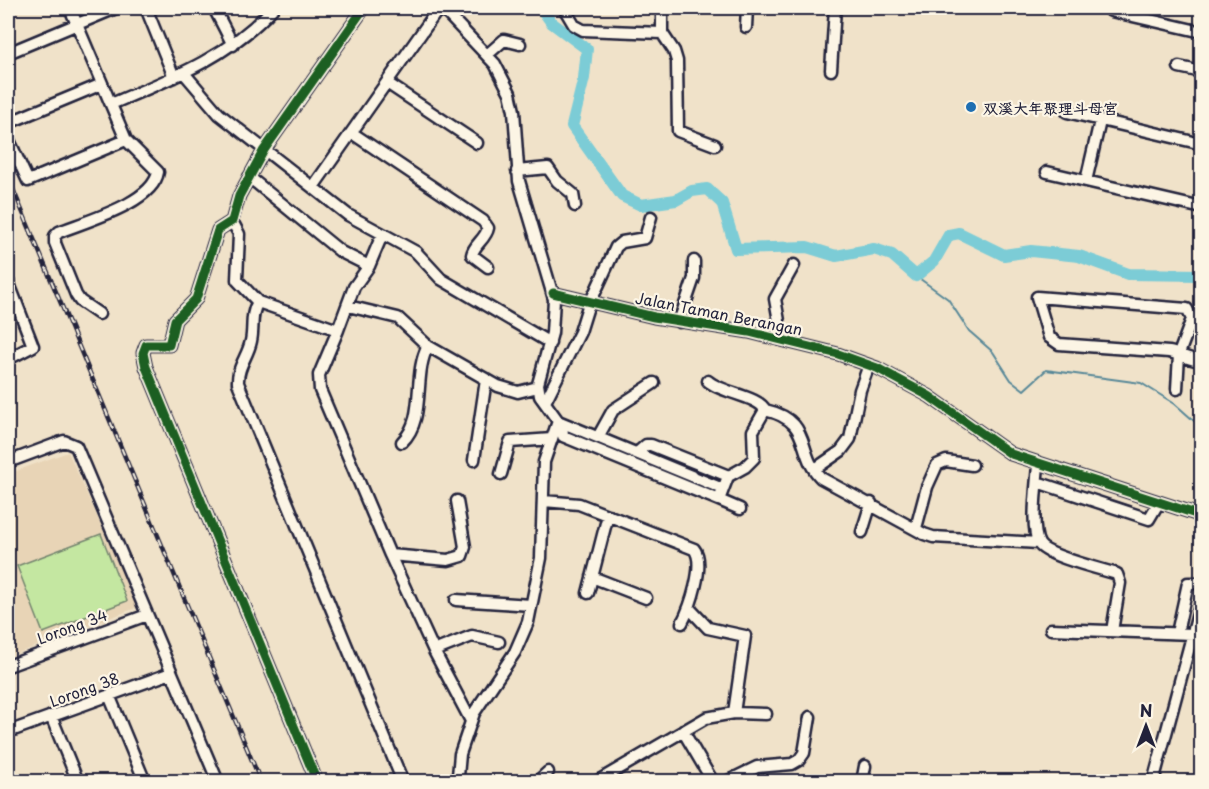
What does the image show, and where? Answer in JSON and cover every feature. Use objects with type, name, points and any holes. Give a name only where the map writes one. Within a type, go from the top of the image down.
[{"type":"street","points":[[70,8],[126,140],[156,168],[157,177],[150,188],[139,198],[59,232],[55,239],[80,301],[99,314]]},
{"type":"street","points":[[8,53],[116,8]]},
{"type":"street","points":[[146,8],[179,75],[206,102],[362,225],[416,252],[441,279],[550,343]]},
{"type":"street","points":[[214,8],[233,45]]},
{"type":"street","points":[[111,104],[179,75],[233,45],[273,8]]},
{"type":"street","points":[[317,782],[144,359],[144,348],[146,345],[169,345],[175,320],[196,298],[218,231],[232,221],[239,196],[264,150],[364,8]]},
{"type":"street","points":[[312,187],[441,8],[487,55],[504,79],[510,93],[514,111],[518,171],[553,293],[555,318],[538,387],[545,402],[560,422],[563,436],[721,495]]},
{"type":"street","points":[[564,8],[574,25],[584,30],[662,33]]},
{"type":"street","points":[[662,8],[662,33],[674,51],[677,61],[678,131],[715,145]]},
{"type":"street","points":[[746,27],[747,8]]},
{"type":"street","points":[[831,70],[835,8]]},
{"type":"street","points":[[1111,11],[1202,32]]},
{"type":"street","points":[[487,55],[504,40],[520,44]]},
{"type":"street","points":[[1179,67],[1202,72]]},
{"type":"street","points":[[387,83],[477,143]]},
{"type":"street","points":[[8,123],[102,84]]},
{"type":"street","points":[[1067,112],[1202,144]]},
{"type":"street","points":[[1086,182],[1101,121]]},
{"type":"street","points":[[352,133],[483,221],[488,228],[487,232],[474,248],[472,255],[488,267]]},
{"type":"street","points":[[8,138],[28,181],[126,140]]},
{"type":"street","points":[[518,171],[548,168],[557,181],[573,194],[575,206]]},
{"type":"street","points":[[1047,172],[1202,208]]},
{"type":"street","points":[[249,177],[341,252],[369,266]]},
{"type":"street","points":[[545,402],[580,332],[590,301],[616,247],[622,242],[645,238],[651,217]]},
{"type":"street","points":[[232,221],[239,234],[237,280],[258,302],[338,330]]},
{"type":"street","points":[[381,235],[369,266],[354,287],[319,375],[320,390],[390,555],[434,651],[471,721]]},
{"type":"street","points":[[680,322],[694,278],[694,261]]},
{"type":"street","points":[[778,338],[779,321],[775,299],[794,265]]},
{"type":"street","points":[[8,281],[33,346],[8,359]]},
{"type":"street","name":"Jalan Taman Berangan","points":[[553,293],[680,322],[778,338],[829,351],[869,365],[929,396],[1001,449],[1038,464],[1202,516]]},
{"type":"street","points":[[1177,389],[1179,355],[1192,319],[1187,309],[1036,297],[1049,336],[1059,344],[1169,352],[1179,355],[1202,361]]},
{"type":"street","points":[[258,302],[253,313],[249,348],[238,370],[238,383],[402,782]]},
{"type":"street","points":[[348,306],[399,318],[428,346],[486,380],[518,392],[538,387]]},
{"type":"street","points":[[402,442],[415,422],[419,368],[428,346]]},
{"type":"street","points":[[815,469],[841,451],[850,439],[860,390],[869,365]]},
{"type":"street","points":[[474,460],[486,380]]},
{"type":"street","points":[[708,381],[721,389],[760,404],[765,410],[779,413],[795,426],[821,478],[933,537],[1038,543],[1048,551],[1117,574],[1120,583],[1112,631]]},
{"type":"street","points":[[598,437],[613,410],[654,383]]},
{"type":"street","points":[[721,495],[727,477],[745,467],[754,458],[753,431],[765,410]]},
{"type":"street","points":[[560,422],[637,453],[721,495],[740,509]]},
{"type":"street","points":[[457,780],[460,754],[471,721],[524,634],[541,558],[544,462],[560,422]]},
{"type":"street","points":[[501,474],[510,442],[552,439]]},
{"type":"street","points":[[8,459],[64,441],[76,446],[218,782]]},
{"type":"street","points":[[637,453],[646,445],[651,445],[727,477]]},
{"type":"street","points":[[916,528],[927,487],[937,465],[946,461],[972,465]]},
{"type":"street","points":[[1038,464],[1035,528],[1038,543]]},
{"type":"street","points":[[1037,482],[1149,519],[1158,502]]},
{"type":"street","points":[[390,555],[448,560],[462,556],[465,544],[457,501]]},
{"type":"street","points":[[544,501],[579,504],[697,553],[694,595],[682,623]]},
{"type":"street","points":[[862,532],[871,503]]},
{"type":"street","points":[[588,593],[608,515]]},
{"type":"street","points":[[592,577],[646,598]]},
{"type":"street","points":[[1177,633],[1188,583],[1202,583]]},
{"type":"street","points":[[1153,782],[1202,599]]},
{"type":"street","points":[[456,600],[531,605]]},
{"type":"street","points":[[689,608],[708,628],[745,636],[734,713]]},
{"type":"street","name":"Lorong 34","points":[[8,666],[147,615]]},
{"type":"street","points":[[1051,629],[1192,634]]},
{"type":"street","points":[[434,651],[472,636],[499,642]]},
{"type":"street","name":"Lorong 38","points":[[8,732],[171,673]]},
{"type":"street","points":[[110,695],[145,782]]},
{"type":"street","points":[[596,782],[712,716],[734,713],[766,714]]},
{"type":"street","points":[[51,716],[78,782]]},
{"type":"street","points":[[726,782],[757,767],[792,764],[800,760],[804,753],[810,717]]},
{"type":"street","points":[[683,731],[713,782]]},
{"type":"street","points":[[862,782],[866,766]]},
{"type":"street","points":[[537,782],[548,772]]},
{"type":"street","points":[[8,776],[10,782]]},
{"type":"shaded area","points":[[68,452],[138,607],[13,655],[8,639],[8,474]]},
{"type":"green space","points":[[101,534],[127,601],[43,633],[17,566]]},
{"type":"waterway","points":[[541,8],[552,23],[587,49],[584,78],[572,126],[622,196],[641,205],[676,200],[692,191],[707,189],[722,203],[736,249],[807,247],[836,256],[874,249],[892,255],[916,276],[934,261],[949,235],[959,233],[1004,255],[1031,251],[1079,256],[1128,274],[1202,275]]},
{"type":"waterway","points":[[916,276],[948,299],[969,331],[993,352],[1011,380],[1024,390],[1046,370],[1141,383],[1175,404],[1201,427]]},
{"type":"railway","points":[[8,177],[261,782]]},
{"type":"cycle path","points":[[317,782],[146,367],[143,353],[146,345],[169,345],[175,320],[196,299],[218,230],[232,221],[239,196],[264,150],[364,8]]},
{"type":"cycle path","points":[[553,293],[654,317],[749,332],[838,354],[877,368],[929,396],[1011,454],[1202,516]]},
{"type":"place","name":"双溪大年聚理斗母宫","points":[[971,107]]}]
